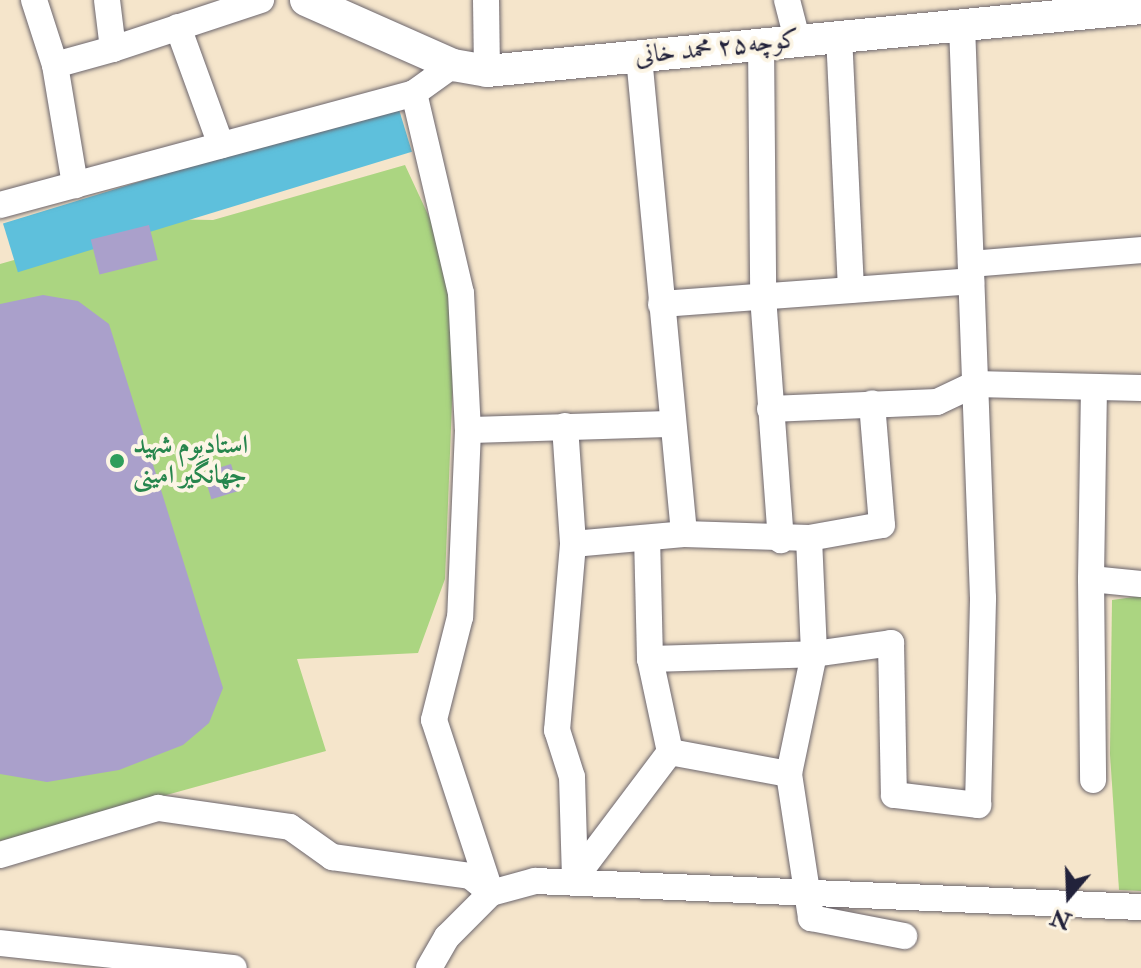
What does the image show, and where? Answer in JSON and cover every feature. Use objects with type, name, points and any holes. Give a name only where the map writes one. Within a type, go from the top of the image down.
[{"type":"street","points":[[34,0],[55,65],[75,185]]},
{"type":"street","points":[[107,0],[113,49]]},
{"type":"street","points":[[55,65],[261,0]]},
{"type":"street","name":"کوچه۲۵ محمد خانی","points":[[306,0],[350,11],[453,65],[487,71],[962,24],[1021,10],[1141,8]]},
{"type":"street","points":[[486,0],[487,71]]},
{"type":"street","points":[[787,0],[797,39]]},
{"type":"street","points":[[650,659],[814,654],[891,643],[894,795],[978,805],[983,598],[962,24]]},
{"type":"street","points":[[178,27],[221,145]]},
{"type":"street","points":[[839,35],[851,290]]},
{"type":"street","points":[[761,42],[763,296],[781,540]]},
{"type":"street","points":[[639,57],[684,534]]},
{"type":"street","points":[[0,205],[414,93],[453,65]]},
{"type":"street","points":[[414,93],[461,293],[468,430],[460,617],[434,720],[491,893]]},
{"type":"street","points":[[661,304],[851,290],[1141,250]]},
{"type":"street","points":[[770,409],[937,402],[975,384],[1141,388]]},
{"type":"street","points":[[1093,780],[1091,579],[1094,387]]},
{"type":"street","points":[[573,544],[684,534],[781,540],[882,525],[872,403]]},
{"type":"street","points":[[468,430],[672,424]]},
{"type":"street","points":[[565,426],[573,544],[557,730],[572,777],[575,878]]},
{"type":"street","points":[[809,538],[814,654],[789,774],[811,918],[904,936]]},
{"type":"street","points":[[575,878],[670,752],[650,659],[647,539]]},
{"type":"street","points":[[1091,579],[1141,584]]},
{"type":"street","points":[[670,752],[789,774]]},
{"type":"street","points":[[0,855],[158,808],[290,827],[332,857],[470,876],[491,893]]},
{"type":"street","points":[[433,967],[491,893],[535,881],[575,878],[1141,907]]},
{"type":"street","points":[[0,943],[234,968]]},
{"type":"green space","points":[[405,165],[457,277],[445,579],[418,653],[297,659],[326,751],[0,841],[0,264],[158,219],[213,220]]},
{"type":"green space","points":[[1141,596],[1141,891],[1119,890],[1110,754],[1112,600]]},
{"type":"water","points":[[397,103],[412,152],[18,272],[3,223]]},
{"type":"building","points":[[149,225],[158,260],[99,274],[91,240]]},
{"type":"building","points":[[43,295],[78,301],[109,324],[223,688],[209,723],[183,745],[119,770],[47,782],[0,774],[0,304]]},
{"type":"building","points":[[231,464],[239,491],[211,499],[203,472]]},
{"type":"place","name":"استادیوم شهید جهانگیر امینی","points":[[117,461]]}]
